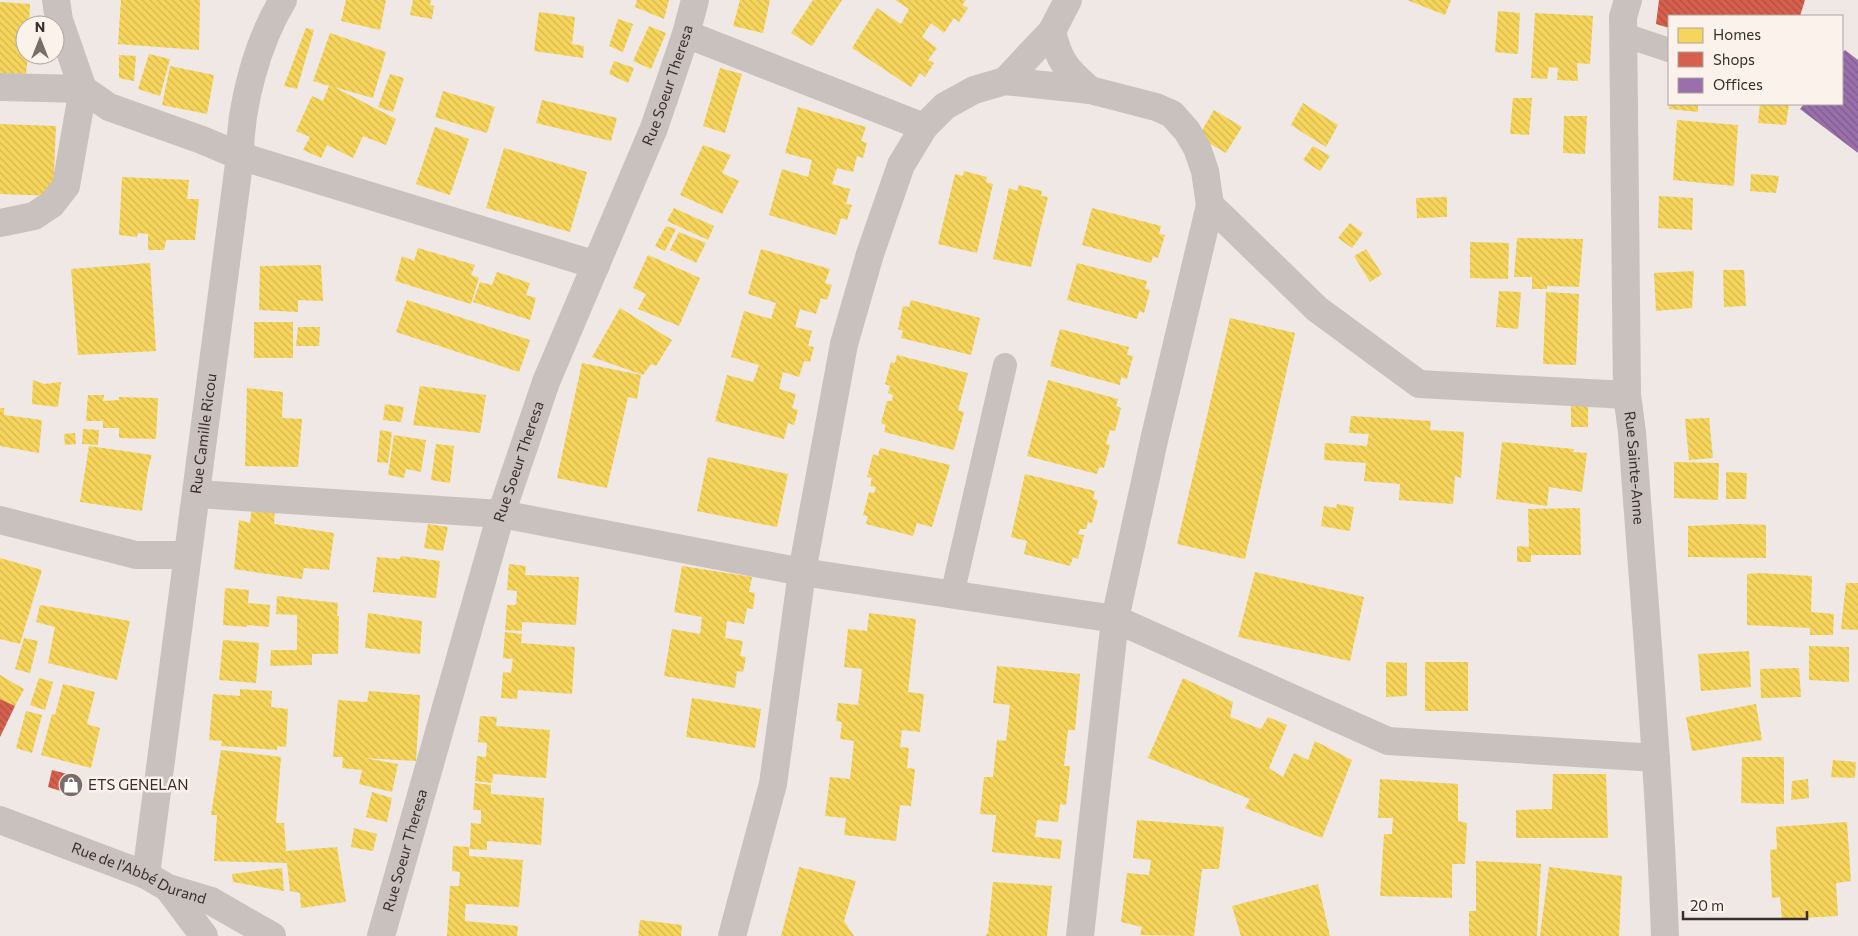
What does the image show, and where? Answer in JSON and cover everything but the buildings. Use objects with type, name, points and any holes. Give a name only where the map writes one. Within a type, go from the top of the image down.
[{"type":"street","points":[[0,224],[34,216],[52,204],[66,186],[83,89],[59,20],[56,0]]},
{"type":"street","name":"Rue Camille Ricou","points":[[157,881],[188,555],[240,156],[240,137],[253,66],[283,0]]},
{"type":"street","name":"Rue Soeur Theresa","points":[[381,936],[501,514],[546,382],[654,128],[686,34],[695,0]]},
{"type":"street","points":[[1005,81],[1052,31],[1068,0]]},
{"type":"street","name":"Rue Sainte-Anne","points":[[1628,0],[1623,17],[1627,395],[1632,432],[1656,758],[1665,936]]},
{"type":"street","points":[[1052,31],[1057,53],[1069,72],[1090,90]]},
{"type":"street","points":[[686,34],[924,127]]},
{"type":"street","points":[[732,936],[773,784],[802,572],[844,344],[870,254],[901,165],[924,127],[945,106],[974,90],[1005,81],[1090,90],[1156,107],[1172,114],[1187,131],[1197,148],[1205,171],[1210,205],[1155,436],[1115,619],[1080,936]]},
{"type":"street","points":[[0,87],[83,89],[109,107],[202,140],[240,156],[596,265]]},
{"type":"street","points":[[1210,205],[1316,309],[1419,384],[1627,395]]},
{"type":"street","points":[[197,494],[501,514],[802,572],[1115,619],[1388,742],[1656,758]]},
{"type":"street","points":[[0,520],[136,555],[188,555]]},
{"type":"street","name":"Rue de l'Abbé Durand","points":[[0,820],[211,901],[272,936]]},
{"type":"street","points":[[157,881],[204,936]]},
{"type":"lane","points":[[1624,35],[1668,50]]},
{"type":"lane","points":[[952,595],[1005,365]]},
{"type":"place","name":"ETS GENELAN","points":[[71,785]]}]
